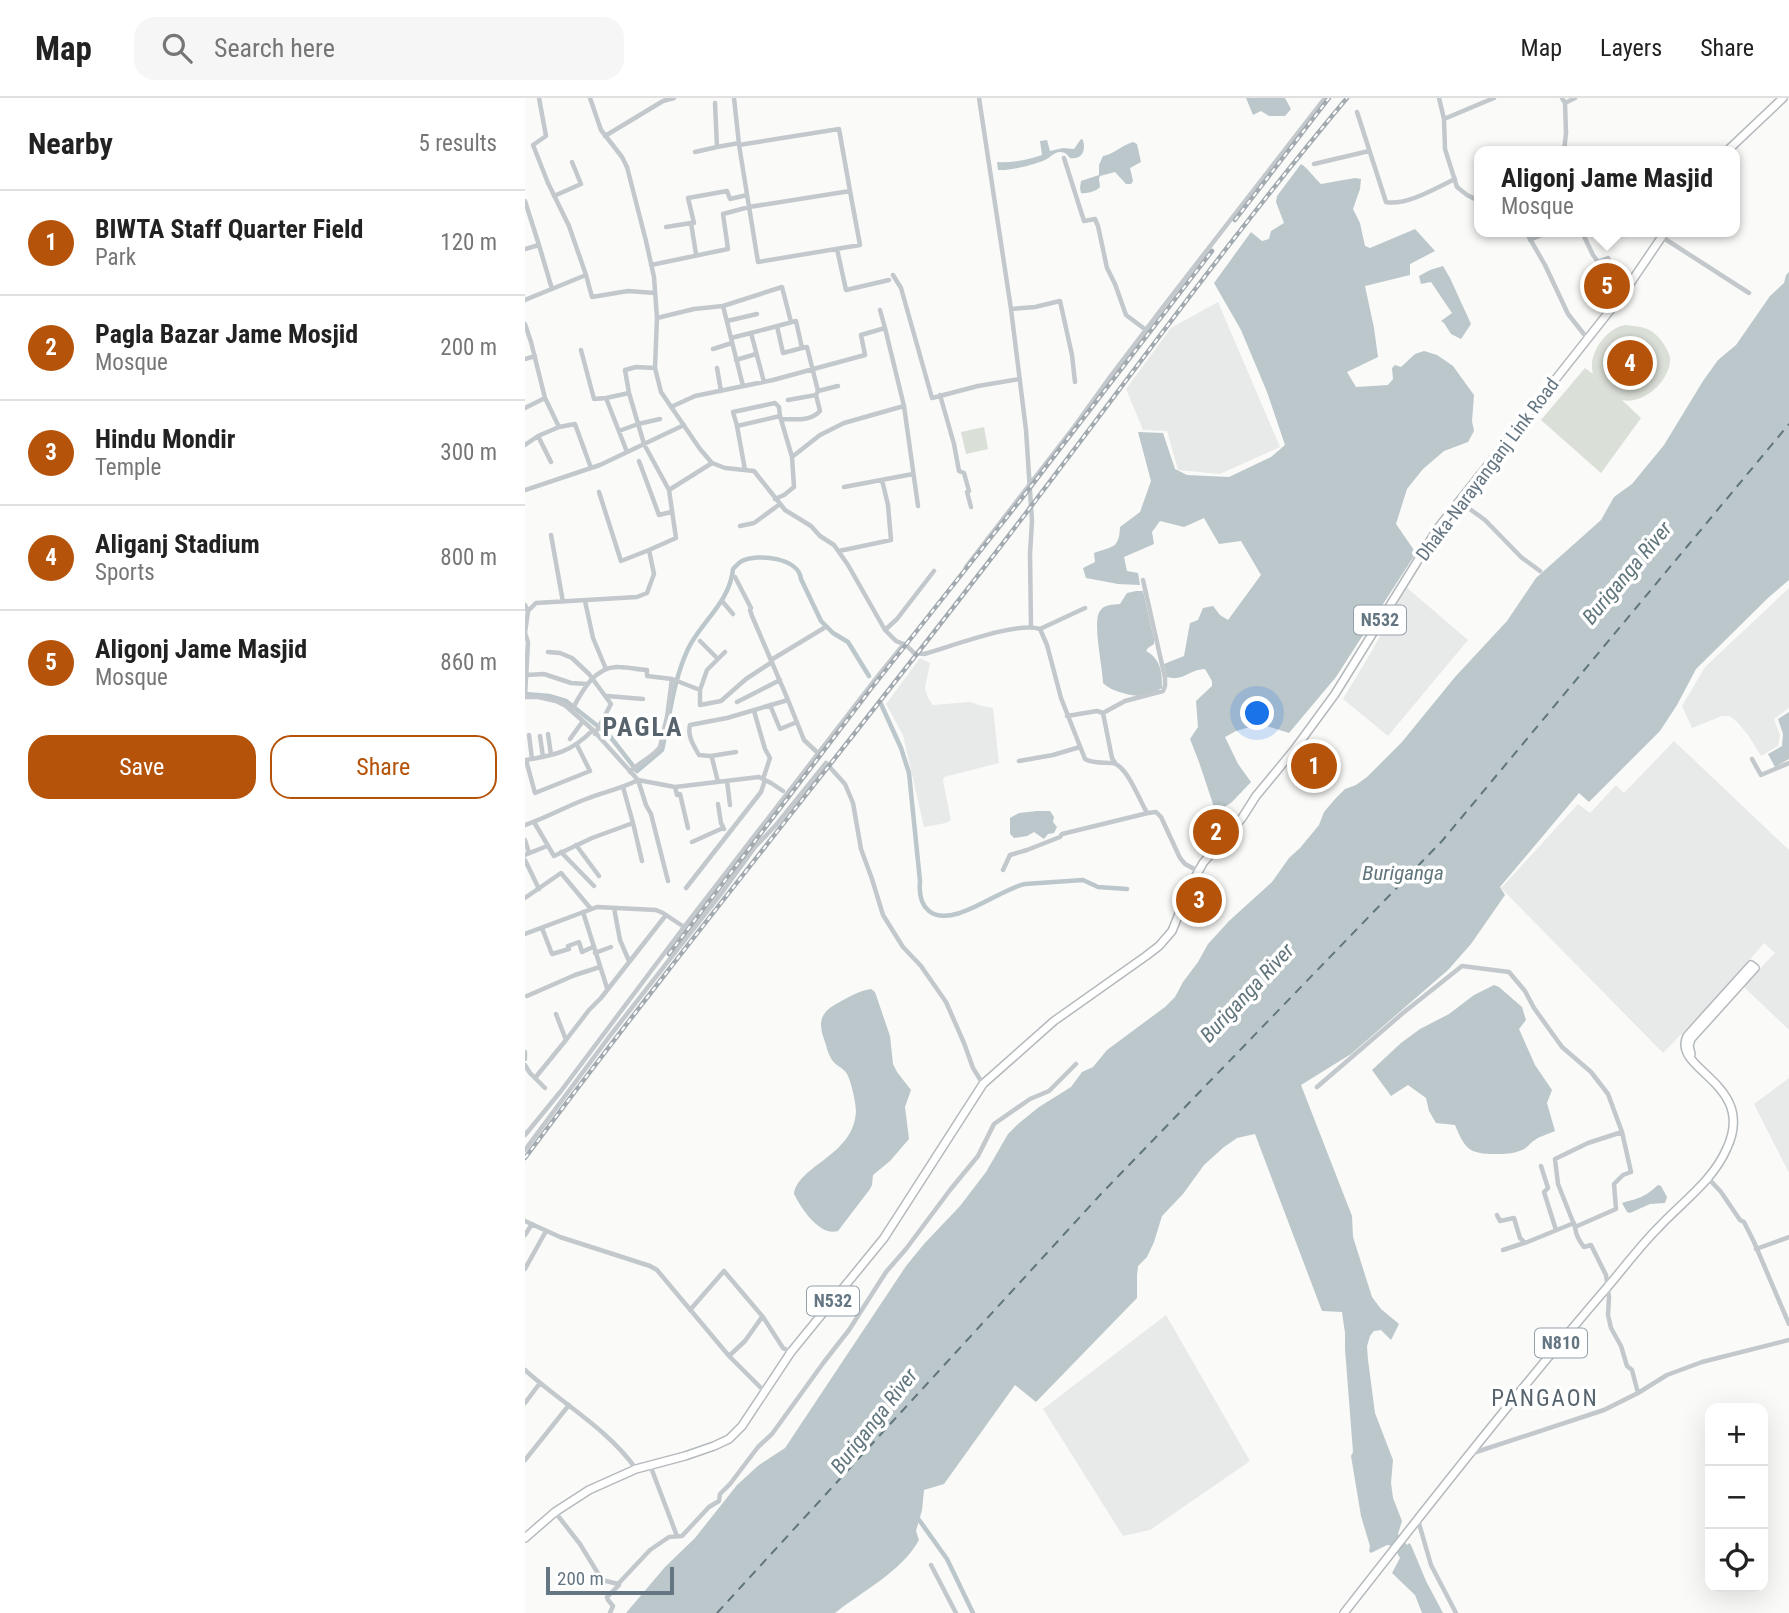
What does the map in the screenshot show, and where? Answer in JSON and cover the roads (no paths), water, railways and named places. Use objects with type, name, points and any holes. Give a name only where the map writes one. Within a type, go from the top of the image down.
[{"type":"highway","points":[[1732,146],[1783,98]]},
{"type":"highway","name":"Dhaka-Narayanganj Link Road","points":[[526,1536],[555,1512],[589,1490],[636,1469],[714,1446],[729,1439],[742,1426],[791,1352],[884,1238],[983,1084],[1054,1021],[1146,956],[1173,932],[1202,863],[1242,818],[1335,694],[1438,528],[1623,294],[1661,237]]},
{"type":"highway","points":[[1751,965],[1755,968],[1691,1039],[1689,1045],[1691,1054],[1726,1090],[1731,1102],[1721,1088],[1689,1058],[1684,1047],[1688,1036],[1751,965]]},
{"type":"highway","name":"N810","points":[[1344,1613],[1469,1454],[1607,1287],[1657,1228],[1708,1178],[1728,1152],[1735,1125],[1731,1102]]},
{"type":"street","points":[[539,98],[546,136],[533,145],[569,226],[592,297],[628,291],[655,293]]},
{"type":"street","points":[[590,98],[605,136],[627,167],[651,265],[657,318],[655,368],[661,392],[699,449],[712,463],[725,468],[754,471],[791,515],[811,526],[834,545],[885,630],[914,653],[924,654],[1001,631],[1031,627],[1040,629],[1085,608]]},
{"type":"street","points":[[605,136],[663,101],[674,98]]},
{"type":"street","points":[[695,152],[717,147],[739,144],[839,129],[860,245],[758,262],[739,144],[734,98]]},
{"type":"street","points":[[979,98],[1011,309],[1026,430],[1032,521],[1031,627]]},
{"type":"street","points":[[966,567],[1325,98]]},
{"type":"street","points":[[1439,98],[1444,119],[1445,149],[1457,187],[1474,198]]},
{"type":"street","points":[[1444,119],[1494,98]]},
{"type":"street","points":[[1565,146],[1564,100],[1575,98]]},
{"type":"street","points":[[715,103],[717,147]]},
{"type":"street","points":[[1357,112],[1387,203],[1419,196],[1455,179]]},
{"type":"street","points":[[1314,164],[1369,150]]},
{"type":"street","points":[[1064,158],[1084,221],[1095,219],[1098,226],[1107,268],[1126,315],[1146,330]]},
{"type":"street","points":[[554,196],[580,184],[572,162]]},
{"type":"street","points":[[666,227],[694,223],[688,198],[727,191],[730,199],[747,195]]},
{"type":"street","points":[[651,265],[728,249],[723,214],[749,207],[850,191]]},
{"type":"street","points":[[525,201],[552,289]]},
{"type":"street","points":[[691,223],[696,254]]},
{"type":"street","points":[[1528,237],[1568,314],[1588,339]]},
{"type":"street","points":[[1530,240],[1537,237]]},
{"type":"street","points":[[1584,237],[1598,262],[1608,258],[1623,294]]},
{"type":"street","points":[[1667,237],[1749,293]]},
{"type":"street","points":[[525,250],[539,245]]},
{"type":"street","points":[[837,249],[846,290],[891,278],[901,288],[932,398],[1020,379]]},
{"type":"street","points":[[525,300],[586,275]]},
{"type":"street","points":[[657,318],[694,309],[723,306],[782,287],[791,322]]},
{"type":"street","points":[[1011,309],[1060,301],[1075,382]]},
{"type":"street","points":[[723,306],[743,386]]},
{"type":"street","points":[[880,310],[904,406],[918,506]]},
{"type":"street","points":[[727,321],[757,314]]},
{"type":"street","points":[[713,349],[751,333],[796,321],[802,348]]},
{"type":"street","points":[[525,324],[545,398],[559,428]]},
{"type":"street","points":[[737,426],[781,417],[804,419],[820,411],[807,347],[783,353],[777,326]]},
{"type":"street","points":[[671,407],[695,396],[764,382],[865,355],[861,335],[885,328]]},
{"type":"street","points":[[751,333],[764,382]]},
{"type":"street","points":[[525,344],[531,342]]},
{"type":"street","points":[[581,350],[594,399],[629,393]]},
{"type":"street","points":[[736,360],[756,354]]},
{"type":"street","points":[[525,359],[535,356]]},
{"type":"street","points":[[599,492],[621,561],[676,538],[669,490],[644,444],[625,370],[636,367],[655,368]]},
{"type":"street","points":[[717,368],[721,391]]},
{"type":"street","points":[[788,400],[838,386]]},
{"type":"street","points":[[940,395],[959,471],[964,473],[967,483],[971,507]]},
{"type":"street","points":[[525,408],[545,398]]},
{"type":"street","points":[[606,398],[627,452]]},
{"type":"street","points":[[745,470],[733,412],[775,403],[779,407],[792,457],[794,487],[775,499]]},
{"type":"street","points":[[792,457],[820,435],[844,423],[904,406]]},
{"type":"street","points":[[619,431],[660,419]]},
{"type":"street","points":[[525,446],[538,436],[575,424],[591,468]]},
{"type":"street","points":[[525,490],[591,468],[684,425]]},
{"type":"street","points":[[538,436],[551,461]]},
{"type":"street","points":[[639,461],[659,515],[671,512]]},
{"type":"street","points":[[669,490],[712,463]]},
{"type":"street","points":[[844,487],[913,474]]},
{"type":"street","points":[[839,551],[891,540],[888,505],[882,480]]},
{"type":"street","points":[[1459,501],[1485,520],[1539,571]]},
{"type":"street","points":[[740,526],[754,523],[780,504]]},
{"type":"street","points":[[551,535],[562,602]]},
{"type":"street","points":[[528,611],[536,603],[637,597],[647,593],[654,574],[649,550]]},
{"type":"street","points":[[885,630],[897,619],[934,571]]},
{"type":"street","points":[[735,578],[751,608],[804,740],[819,754]]},
{"type":"street","points":[[1067,716],[1097,711],[1103,713],[1125,701],[1163,691],[1165,678],[1143,580]]},
{"type":"street","points":[[585,601],[593,638],[606,669]]},
{"type":"street","points":[[722,601],[733,614]]},
{"type":"street","points":[[525,605],[528,611],[525,633],[529,642],[525,697],[556,701],[572,710],[638,780],[651,814],[668,881]]},
{"type":"street","points":[[725,652],[707,670],[700,690],[700,705],[717,702],[754,672],[824,628]]},
{"type":"street","points":[[1040,629],[1067,716],[1080,747],[1088,761],[1115,763]]},
{"type":"street","points":[[700,641],[718,659]]},
{"type":"street","points":[[525,1135],[904,644]]},
{"type":"street","points":[[528,760],[577,745],[600,726],[611,704],[593,678],[569,656],[548,652]]},
{"type":"street","points":[[572,710],[587,684],[606,669],[619,667],[647,670],[647,676],[672,679],[700,690]]},
{"type":"street","points":[[527,674],[544,674],[587,684]]},
{"type":"street","points":[[631,771],[660,747],[672,679]]},
{"type":"street","points":[[737,702],[780,680]]},
{"type":"street","points":[[606,696],[643,699]]},
{"type":"street","points":[[736,752],[699,755],[690,739],[690,725],[727,718],[788,699]]},
{"type":"street","points":[[770,705],[780,729],[797,722]]},
{"type":"street","points":[[686,888],[761,792],[770,758],[754,710]]},
{"type":"street","points":[[1103,713],[1112,758],[1128,776],[1149,813]]},
{"type":"street","points":[[570,739],[583,721]]},
{"type":"street","points":[[548,734],[551,755]]},
{"type":"street","points":[[529,735],[528,760],[535,793]]},
{"type":"street","points":[[540,736],[543,757]]},
{"type":"street","points":[[526,795],[590,771],[577,745]]},
{"type":"street","points":[[1019,761],[1080,747]]},
{"type":"street","points":[[710,756],[718,782]]},
{"type":"street","points":[[1752,759],[1761,775],[1789,763]]},
{"type":"street","points":[[525,1150],[755,847],[826,763],[845,784],[853,803],[861,849],[883,915],[903,947],[921,966],[946,1002],[973,1068],[983,1084]]},
{"type":"street","points":[[525,825],[587,798],[638,780],[675,787],[754,777],[764,779],[782,791]]},
{"type":"street","points":[[727,781],[730,805]]},
{"type":"street","points":[[624,787],[642,861]]},
{"type":"street","points":[[675,787],[677,795],[680,794],[688,828]]},
{"type":"street","points":[[718,804],[727,836]]},
{"type":"street","points":[[1003,870],[1010,855],[1060,838],[1062,834],[1149,813],[1159,813],[1185,864],[1198,871]]},
{"type":"street","points":[[534,822],[554,856],[633,823]]},
{"type":"street","points":[[692,842],[723,828]]},
{"type":"street","points":[[525,840],[527,854],[547,846]]},
{"type":"street","points":[[576,845],[599,876]]},
{"type":"street","points":[[561,852],[594,886]]},
{"type":"street","points":[[525,860],[539,889]]},
{"type":"street","points":[[525,897],[561,873],[591,909]]},
{"type":"street","points":[[525,934],[597,907],[656,910],[684,928]]},
{"type":"street","points":[[614,908],[620,940],[629,962]]},
{"type":"street","points":[[583,912],[607,989]]},
{"type":"street","points":[[535,1078],[666,914]]},
{"type":"street","points":[[542,928],[552,954],[569,949],[568,946],[579,942],[582,952],[611,947]]},
{"type":"street","points":[[1317,1087],[1462,966],[1509,972],[1525,990],[1534,1008],[1562,1047],[1591,1072],[1608,1094],[1622,1132],[1631,1171],[1614,1184],[1616,1209],[1503,1250]]},
{"type":"street","points":[[526,995],[600,967]]},
{"type":"street","points":[[556,1014],[566,1040]]},
{"type":"street","points":[[525,1052],[525,1059]]},
{"type":"street","points":[[610,1613],[613,1606],[607,1597],[618,1584],[650,1550],[669,1537],[682,1536],[709,1507],[719,1501],[720,1494],[772,1434],[849,1330],[886,1272],[978,1156],[994,1124],[1030,1099],[1049,1091],[1076,1064]]},
{"type":"street","points":[[525,1065],[528,1075],[545,1088]]},
{"type":"street","points":[[1622,1132],[1588,1143],[1555,1159],[1558,1184],[1579,1242],[1584,1247],[1591,1245],[1606,1275],[1611,1328],[1621,1346],[1627,1366],[1632,1370],[1638,1393]]},
{"type":"street","points":[[1541,1166],[1548,1188],[1544,1192],[1556,1230]]},
{"type":"street","points":[[1708,1178],[1744,1222],[1789,1324]]},
{"type":"street","points":[[1497,1215],[1500,1221],[1514,1218],[1520,1238],[1525,1242]]},
{"type":"street","points":[[525,1221],[657,1270],[729,1356],[766,1392]]},
{"type":"street","points":[[525,1234],[532,1224]]},
{"type":"street","points":[[525,1269],[546,1231]]},
{"type":"street","points":[[1756,1249],[1789,1237]]},
{"type":"street","points":[[690,1310],[724,1271],[762,1317],[783,1348],[791,1352]]},
{"type":"street","points":[[729,1356],[762,1317]]},
{"type":"street","points":[[1469,1454],[1604,1410],[1667,1375],[1702,1362],[1789,1340]]},
{"type":"street","points":[[525,1370],[609,1438],[625,1453],[636,1469]]},
{"type":"street","points":[[525,1403],[540,1383]]},
{"type":"street","points":[[525,1460],[569,1405]]},
{"type":"street","points":[[650,1465],[677,1536]]},
{"type":"street","points":[[555,1512],[580,1544],[602,1580],[618,1584]]},
{"type":"street","points":[[1415,1523],[1431,1566],[1456,1613]]},
{"type":"street","points":[[931,1565],[955,1613]]},
{"type":"water","points":[[1246,98],[1285,98],[1291,109],[1285,116],[1269,116],[1261,111],[1253,115]]},
{"type":"water","points":[[1081,139],[1084,144],[1083,151],[1078,158],[1070,158],[1065,153],[1058,152],[1034,164],[998,170],[997,162],[1020,161],[1042,155],[1040,141],[1047,140],[1050,151],[1074,149]]},
{"type":"water","points":[[1133,142],[1137,144],[1141,162],[1130,168],[1133,181],[1131,184],[1126,184],[1115,172],[1100,176],[1100,187],[1096,190],[1081,193],[1081,181],[1099,175],[1103,156]]},
{"type":"water","points":[[1301,164],[1321,184],[1361,179],[1353,209],[1360,223],[1365,246],[1370,248],[1415,229],[1435,251],[1410,264],[1410,275],[1365,286],[1378,357],[1347,372],[1356,387],[1388,385],[1393,379],[1392,368],[1395,365],[1401,367],[1415,354],[1424,351],[1437,355],[1453,366],[1474,395],[1474,431],[1468,442],[1444,451],[1423,469],[1407,489],[1396,524],[1416,553],[1336,677],[1289,733],[1260,724],[1225,737],[1238,764],[1251,782],[1232,802],[1216,813],[1190,739],[1198,727],[1196,701],[1212,686],[1212,681],[1205,669],[1178,678],[1167,677],[1164,664],[1184,656],[1190,623],[1198,620],[1203,608],[1213,606],[1228,620],[1261,575],[1241,541],[1219,544],[1204,518],[1184,527],[1160,521],[1152,532],[1154,544],[1124,557],[1127,571],[1138,573],[1140,585],[1086,578],[1083,568],[1095,562],[1094,553],[1114,546],[1120,527],[1140,512],[1151,481],[1138,432],[1163,433],[1175,469],[1187,475],[1229,477],[1271,457],[1285,445],[1267,392],[1241,330],[1214,283],[1251,232],[1262,241],[1269,239],[1271,231],[1284,223],[1276,202],[1277,196]]},
{"type":"water","points":[[1443,266],[1471,324],[1461,339],[1451,334],[1441,321],[1452,313],[1431,282],[1421,284],[1419,276]]},
{"type":"water","name":"Buriganga","points":[[1789,272],[1789,580],[1696,669],[1660,731],[1589,802],[1579,793],[1500,887],[1505,895],[1471,944],[1448,970],[1351,1054],[1301,1085],[1352,1216],[1353,1237],[1372,1297],[1381,1309],[1399,1324],[1391,1340],[1381,1330],[1374,1331],[1367,1346],[1375,1413],[1393,1460],[1393,1498],[1402,1521],[1398,1534],[1407,1545],[1411,1545],[1443,1613],[1422,1613],[1415,1595],[1392,1573],[1400,1558],[1393,1546],[1387,1545],[1371,1553],[1369,1551],[1351,1456],[1353,1452],[1342,1312],[1322,1311],[1255,1134],[1237,1138],[1224,1147],[1204,1165],[1183,1194],[1162,1216],[1147,1257],[1138,1266],[1137,1298],[1036,1402],[1015,1385],[944,1484],[924,1490],[916,1531],[919,1540],[902,1562],[881,1580],[835,1613],[626,1613],[665,1567],[695,1538],[737,1485],[759,1465],[785,1448],[906,1266],[960,1206],[986,1172],[1008,1134],[1039,1107],[1071,1087],[1082,1072],[1093,1067],[1107,1050],[1175,997],[1208,944],[1272,882],[1289,858],[1319,825],[1324,812],[1335,799],[1345,789],[1367,777],[1402,742],[1455,677],[1507,621],[1536,578],[1601,520],[1614,497],[1632,484],[1664,445],[1718,360],[1736,345],[1770,296],[1784,283]]},
{"type":"water","points":[[1143,591],[1154,639],[1154,644],[1146,651],[1158,662],[1162,682],[1162,688],[1138,696],[1115,691],[1103,683],[1097,624],[1098,616],[1104,607],[1120,604],[1127,593]]},
{"type":"water","points":[[1789,712],[1789,759],[1775,767],[1768,754],[1782,746],[1783,734],[1778,719]]},
{"type":"water","points":[[1050,811],[1057,827],[1054,833],[1048,834],[1044,839],[1034,832],[1014,838],[1010,834],[1010,818],[1019,813]]},
{"type":"water","points":[[1494,985],[1522,1007],[1526,1020],[1519,1029],[1535,1065],[1552,1090],[1547,1103],[1555,1131],[1537,1139],[1524,1149],[1506,1154],[1479,1153],[1469,1148],[1455,1125],[1436,1123],[1426,1098],[1408,1085],[1391,1096],[1372,1070],[1420,1029]]},
{"type":"water","points":[[871,989],[875,992],[890,1036],[893,1064],[911,1090],[905,1107],[909,1139],[890,1161],[873,1175],[870,1189],[838,1231],[831,1232],[812,1220],[794,1194],[805,1175],[846,1139],[853,1126],[856,1111],[849,1077],[830,1056],[821,1021],[825,1012],[836,1004]]},
{"type":"water","points":[[1658,1185],[1667,1197],[1665,1203],[1650,1204],[1627,1212],[1622,1203],[1649,1193]]},
{"type":"waterway","points":[[525,694],[566,701],[609,735],[637,771],[662,750],[683,661],[694,639],[727,592],[733,569],[742,561],[758,557],[786,562],[799,572],[821,621],[833,633],[848,642],[869,676]]},
{"type":"waterway","points":[[881,704],[909,773],[920,893],[929,911],[939,915],[963,912],[1025,884],[1083,880],[1098,887],[1127,889]]},
{"type":"waterway","points":[[917,1517],[947,1559],[973,1613]]},
{"type":"railway","points":[[1235,220],[1329,98]]},
{"type":"railway","points":[[525,1158],[976,578],[1205,276],[1347,98]]},
{"type":"railway","points":[[669,954],[870,690],[1212,251]]},
{"type":"place","name":"Aligonj Jame Masjid","points":[[1607,286]]},
{"type":"place","name":"Aliganj Stadium","points":[[1630,363]]},
{"type":"place","name":"BIWTA Staff Quarter Field","points":[[1314,766]]},
{"type":"place","name":"Pagla Bazar Jame Mosjid","points":[[1216,832]]},
{"type":"place","name":"Hindu Mondir","points":[[1199,900]]},
{"type":"district","name":"PAGLA","points":[[643,727]]},
{"type":"district","name":"PANGAON","points":[[1545,1398]]},
{"type":"water label","name":"Buriganga River","points":[[1627,573]]},
{"type":"water label","name":"Buriganga River","points":[[1247,993]]},
{"type":"water label","name":"Buriganga River","points":[[874,1421]]}]
